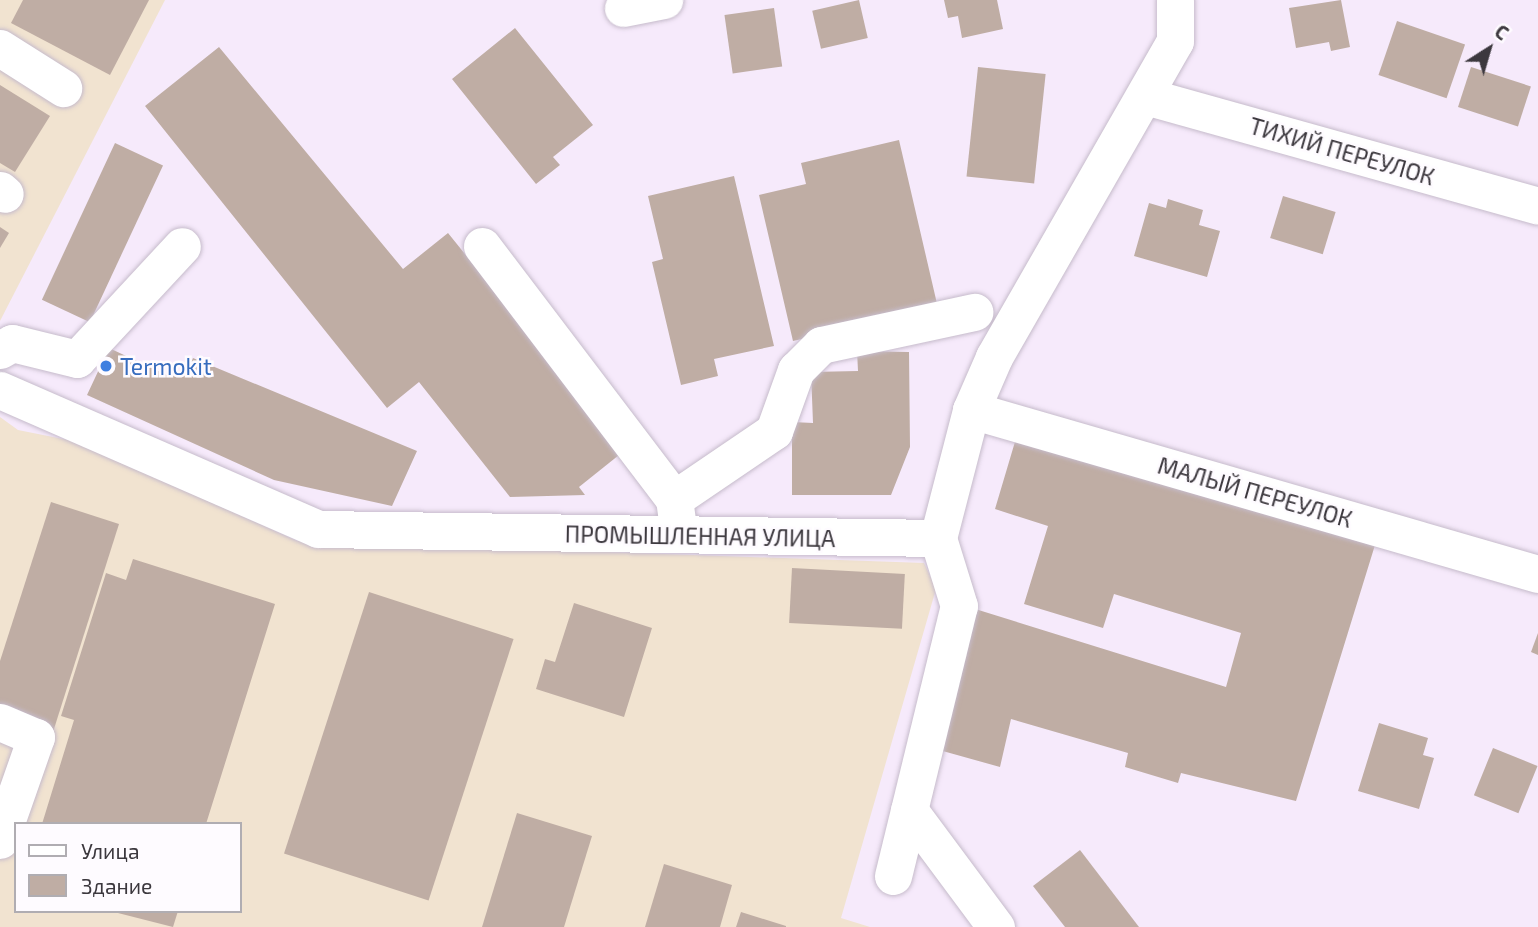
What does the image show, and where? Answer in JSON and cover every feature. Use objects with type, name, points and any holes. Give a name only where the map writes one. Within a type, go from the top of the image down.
[{"type":"street","points":[[623,8],[664,0]]},
{"type":"street","points":[[893,876],[959,606],[938,538],[971,410],[994,357],[1175,41],[1175,0]]},
{"type":"street","points":[[0,48],[63,88]]},
{"type":"street","name":"ТИХИЙ ПЕРЕУЛОК","points":[[1145,96],[1538,206]]},
{"type":"street","points":[[0,349],[12,343],[77,359],[182,246]]},
{"type":"street","points":[[482,246],[674,499],[679,536]]},
{"type":"street","points":[[674,499],[774,431],[805,355],[821,345],[974,312]]},
{"type":"street","name":"ПРОМЫШЛЕННАЯ УЛИЦА","points":[[0,390],[318,530],[938,538]]},
{"type":"street","name":"МАЛЫЙ ПЕРЕУЛОК","points":[[971,410],[1538,573]]},
{"type":"street","points":[[0,722],[36,737],[0,840]]},
{"type":"street","points":[[909,810],[996,927]]},
{"type":"shaded area","points":[[0,0],[165,0],[0,321]]},
{"type":"shaded area","points":[[0,417],[18,430],[78,442],[297,541],[924,563],[936,589],[841,918],[870,927],[0,927]]},
{"type":"building","points":[[23,0],[149,0],[110,75],[11,23]]},
{"type":"building","points":[[859,0],[868,38],[821,49],[812,11]]},
{"type":"building","points":[[944,0],[997,0],[1003,29],[962,38],[958,16],[948,18]]},
{"type":"building","points":[[1341,0],[1350,47],[1331,51],[1329,42],[1296,48],[1289,8]]},
{"type":"building","points":[[774,8],[782,66],[733,73],[724,15]]},
{"type":"building","points":[[1397,21],[1465,44],[1447,98],[1378,75]]},
{"type":"building","points":[[515,28],[593,125],[553,157],[560,165],[536,184],[452,79]]},
{"type":"building","points":[[219,47],[403,269],[448,233],[624,451],[579,487],[585,495],[510,497],[419,382],[387,408],[145,106]]},
{"type":"building","points":[[978,67],[1046,74],[1034,184],[967,176]]},
{"type":"building","points":[[1471,67],[1531,86],[1518,126],[1458,107]]},
{"type":"building","points":[[0,85],[50,116],[15,172],[0,163]]},
{"type":"building","points":[[899,140],[938,308],[793,341],[759,195],[806,184],[801,163]]},
{"type":"building","points":[[115,143],[163,165],[90,322],[42,300]]},
{"type":"building","points":[[734,176],[774,346],[714,359],[718,376],[681,385],[652,262],[663,259],[648,196]]},
{"type":"building","points":[[1283,196],[1336,212],[1323,254],[1270,238]]},
{"type":"building","points":[[1168,199],[1203,210],[1199,225],[1220,231],[1207,277],[1134,256],[1149,203],[1166,208]]},
{"type":"building","points":[[0,227],[9,233],[0,248]]},
{"type":"building","points":[[109,348],[169,376],[172,368],[186,375],[193,358],[417,451],[392,506],[274,480],[87,395]]},
{"type":"building","points":[[857,351],[909,352],[910,447],[891,495],[792,495],[792,422],[813,423],[811,372],[858,371]]},
{"type":"building","points":[[1017,435],[1375,545],[1296,801],[1181,773],[1178,783],[1125,767],[1128,753],[1011,719],[1000,767],[932,748],[972,608],[1226,687],[1241,633],[1114,594],[1103,628],[1024,604],[1048,526],[995,509]]},
{"type":"building","points":[[51,502],[119,524],[53,732],[0,715],[0,661]]},
{"type":"building","points":[[133,559],[275,604],[207,822],[43,822],[74,720],[61,716],[106,573],[126,580]]},
{"type":"building","points":[[792,568],[905,574],[902,629],[789,623]]},
{"type":"building","points":[[369,592],[514,639],[429,901],[284,854]]},
{"type":"building","points":[[574,603],[652,628],[624,717],[536,689],[545,659],[555,662]]},
{"type":"building","points":[[1538,633],[1538,655],[1531,652]]},
{"type":"building","points":[[1379,723],[1428,738],[1423,755],[1434,758],[1419,809],[1358,791]]},
{"type":"building","points":[[1493,748],[1538,766],[1518,813],[1474,795]]},
{"type":"building","points":[[517,813],[592,836],[564,927],[482,927]]},
{"type":"building","points":[[1080,850],[1139,927],[1065,927],[1033,886]]},
{"type":"building","points":[[664,864],[732,885],[720,927],[645,927]]},
{"type":"building","points":[[741,912],[786,926],[786,927],[736,927]]},
{"type":"building","points":[[118,913],[177,913],[173,927]]},
{"type":"place","name":"Termokit","points":[[106,366]]}]
